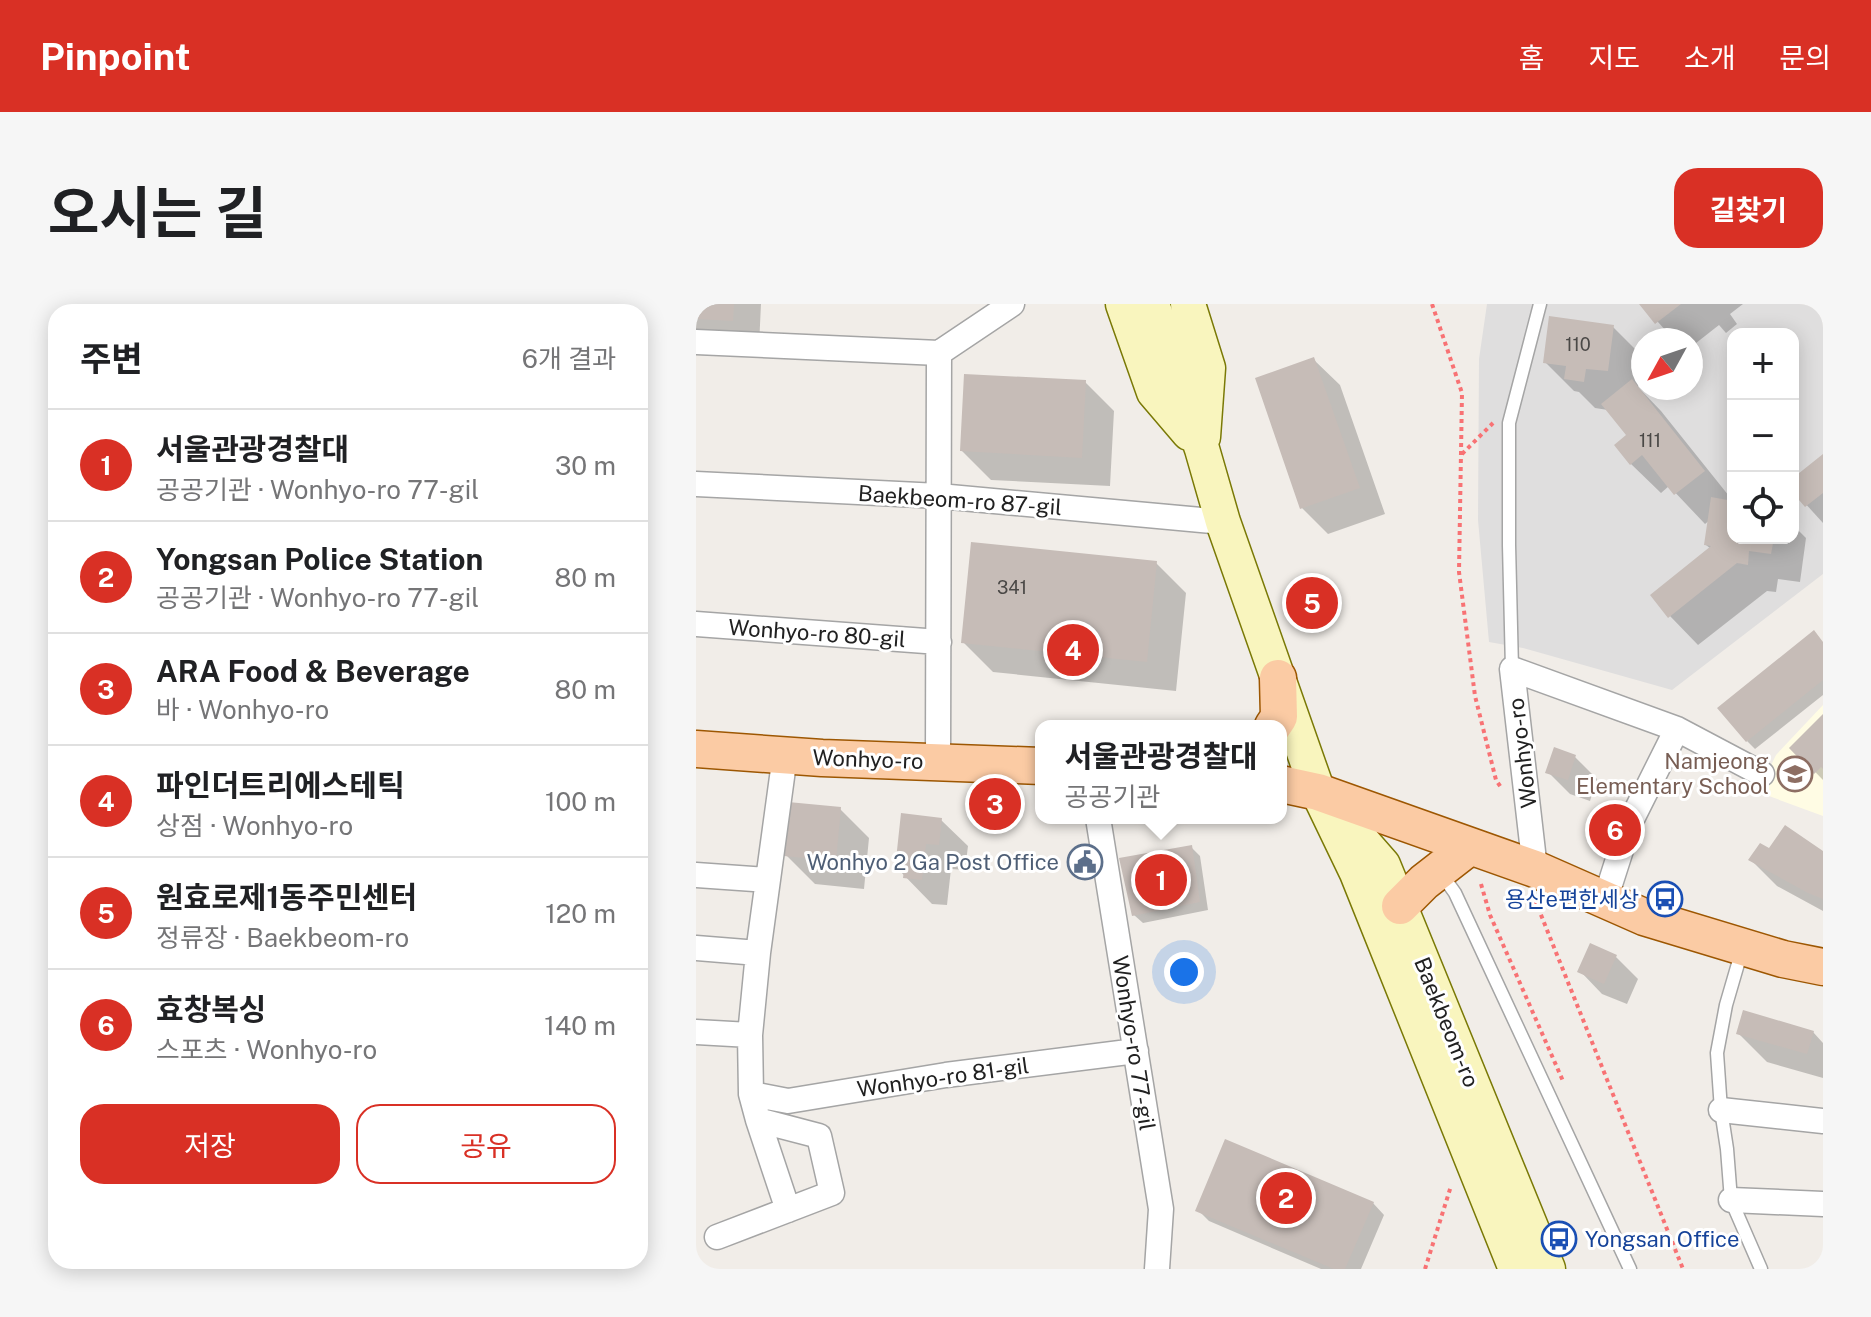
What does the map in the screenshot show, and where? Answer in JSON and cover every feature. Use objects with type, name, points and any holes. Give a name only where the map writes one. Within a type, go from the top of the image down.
[{"type":"main road","points":[[1123,304],[1154,392],[1202,449]]},
{"type":"main road","name":"Baekbeom-ro","points":[[1144,304],[1202,449]]},
{"type":"main road","name":"Baekbeom-ro","points":[[1152,304],[1202,449],[1223,522],[1318,792],[1357,873],[1398,924],[1548,1269]]},
{"type":"main road","points":[[1188,304],[1208,368],[1202,449]]},
{"type":"main road","points":[[1277,720],[1278,678]]},
{"type":"main road","name":"Wonhyo-ro","points":[[696,749],[1035,766]]},
{"type":"main road","points":[[1287,785],[1318,792],[1469,847],[1534,883],[1605,900],[1644,917],[1783,959],[1823,967]]},
{"type":"main road","points":[[1398,924],[1413,891],[1469,847]]},
{"type":"main road","name":"Baekbeom-ro","points":[[1398,924],[1516,1269]]},
{"type":"street","points":[[696,342],[939,353],[1012,304]]},
{"type":"street","name":"Wonhyo-ro 80-gil","points":[[938,762],[939,353]]},
{"type":"street","name":"Baekbeom-ro 87-gil","points":[[696,484],[939,496],[1223,522]]},
{"type":"street","name":"Wonhyo-ro 80-gil","points":[[696,624],[939,642]]},
{"type":"street","name":"Wonhyo-ro","points":[[1534,883],[1512,669],[1677,729],[1762,774]]},
{"type":"street","points":[[1605,900],[1629,825],[1677,729]]},
{"type":"street","points":[[785,755],[750,1035],[751,1094],[788,1210]]},
{"type":"street","name":"Wonhyo-ro 77-gil","points":[[1099,824],[1161,1209],[1157,1269]]},
{"type":"street","points":[[696,875],[768,880]]},
{"type":"street","points":[[696,948],[758,953]]},
{"type":"street","points":[[696,1032],[750,1035]]},
{"type":"street","name":"Wonhyo-ro 81-gil","points":[[751,1094],[788,1101],[946,1075],[1136,1051]]},
{"type":"street","points":[[1721,1110],[1823,1121]]},
{"type":"street","points":[[717,1237],[832,1193],[819,1136],[758,1120]]},
{"type":"street","points":[[1731,1200],[1823,1204]]},
{"type":"lane","points":[[1512,669],[1509,423],[1540,304]]},
{"type":"lane","points":[[1438,870],[1455,893],[1630,1269]]},
{"type":"lane","points":[[1743,947],[1726,1005],[1717,1053],[1731,1200],[1761,1269]]},
{"type":"path","points":[[1432,304],[1462,393],[1459,572],[1475,696],[1496,780],[1505,792]]},
{"type":"path","points":[[1461,455],[1514,402]]},
{"type":"path","points":[[1534,883],[1683,1269]]},
{"type":"path","points":[[1481,884],[1490,915],[1565,1085]]},
{"type":"path","points":[[1425,1269],[1454,1176]]},
{"type":"shaded area","points":[[1487,304],[1823,304],[1823,574],[1672,690],[1523,648],[1489,642],[1478,520],[1479,359]]},
{"type":"shaded area","name":"Namjeong Elementary School","points":[[1823,705],[1823,816],[1758,792],[1776,755]]},
{"type":"building","points":[[696,304],[734,304],[733,321],[696,319]]},
{"type":"building","points":[[1639,304],[1681,304],[1655,324]]},
{"type":"building","points":[[1549,316],[1614,325],[1608,371],[1586,369],[1584,382],[1564,379],[1566,366],[1543,363]]},
{"type":"building","points":[[1314,357],[1360,488],[1300,509],[1255,378]]},
{"type":"building","points":[[964,374],[1086,380],[1082,458],[960,451]]},
{"type":"building","points":[[1631,380],[1631,400],[1649,400],[1705,471],[1674,495],[1642,455],[1630,465],[1614,445],[1626,435],[1601,404]]},
{"type":"building","points":[[1823,454],[1823,493],[1805,507],[1799,500],[1799,473]]},
{"type":"building","points":[[1711,497],[1727,500],[1727,544],[1773,544],[1771,554],[1749,551],[1748,565],[1737,563],[1668,618],[1650,595],[1711,546],[1704,545]]},
{"type":"building","points":[[971,542],[1157,561],[1147,662],[961,643]]},
{"type":"building","points":[[1814,630],[1823,642],[1823,680],[1746,742],[1717,708]]},
{"type":"building","points":[[1823,714],[1823,769],[1821,767],[1814,774],[1789,748]]},
{"type":"building","points":[[1554,747],[1576,755],[1568,780],[1545,773]]},
{"type":"building","points":[[788,802],[841,807],[836,861],[784,856]]},
{"type":"building","points":[[901,813],[942,818],[939,845],[926,844],[922,880],[903,878],[904,870],[895,869]]},
{"type":"building","points":[[1785,825],[1823,851],[1823,899],[1748,860],[1760,843],[1769,848]]},
{"type":"building","points":[[1192,845],[1200,902],[1132,916],[1119,858]]},
{"type":"building","points":[[1590,943],[1617,955],[1604,984],[1577,972]]},
{"type":"building","points":[[1743,1010],[1814,1031],[1807,1054],[1736,1034]]},
{"type":"building","points":[[1225,1139],[1374,1202],[1345,1269],[1334,1269],[1195,1211]]},
{"type":"place","name":"원효로제1동주민센터","points":[[1312,603]]},
{"type":"place","name":"파인더트리에스테틱","points":[[1073,650]]},
{"type":"place","name":"Namjeong Elementary School","points":[[1795,774]]},
{"type":"place","name":"ARA Food & Beverage","points":[[995,804]]},
{"type":"place","name":"효창복싱","points":[[1615,830]]},
{"type":"place","name":"Wonhyo 2 Ga Post Office","points":[[1085,862]]},
{"type":"place","name":"서울관광경찰대","points":[[1161,880]]},
{"type":"place","name":"용산e편한세상","points":[[1665,899]]},
{"type":"place","name":"Yongsan Police Station","points":[[1286,1198]]},
{"type":"place","name":"Yongsan Office","points":[[1559,1239]]}]
